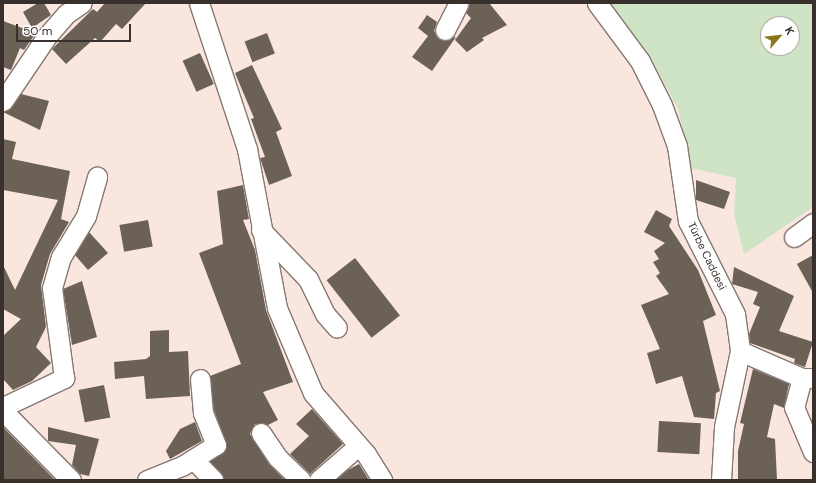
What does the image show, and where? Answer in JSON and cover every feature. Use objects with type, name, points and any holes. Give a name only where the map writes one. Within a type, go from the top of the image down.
[{"type":"street","points":[[3,101],[47,36],[66,14],[82,3]]},
{"type":"street","points":[[199,3],[247,149],[261,230],[277,308],[313,393],[382,480]]},
{"type":"street","points":[[445,30],[459,3]]},
{"type":"street","name":"Türbe Caddesi","points":[[597,3],[640,61],[662,105],[677,146],[688,221],[734,314],[740,351],[724,427],[721,480]]},
{"type":"street","points":[[3,407],[64,378],[52,288],[62,257],[86,216],[97,177]]},
{"type":"street","points":[[794,237],[813,223]]},
{"type":"street","points":[[261,230],[308,279],[325,314],[337,328]]},
{"type":"street","points":[[740,351],[808,378],[794,407],[813,452]]},
{"type":"street","points":[[152,479],[193,459],[216,445],[203,413],[200,378]]},
{"type":"street","points":[[3,411],[71,480]]},
{"type":"street","points":[[261,432],[278,458],[300,480]]},
{"type":"street","points":[[319,480],[357,447]]},
{"type":"street","points":[[193,459],[213,480]]},
{"type":"green space","points":[[607,3],[813,3],[813,207],[744,254],[734,214],[736,178],[690,168],[678,109],[651,58]]},
{"type":"building","points":[[38,3],[44,3],[51,15],[32,28],[23,12]]},
{"type":"building","points":[[105,3],[146,3],[122,29],[116,24],[100,42],[95,38],[66,64],[52,49],[93,9],[97,12]]},
{"type":"building","points":[[470,3],[489,3],[507,25],[482,38],[484,40],[467,52],[455,40],[471,18],[466,13]]},
{"type":"building","points":[[427,15],[437,22],[434,31],[440,40],[456,37],[432,71],[412,57],[428,36],[418,28]]},
{"type":"building","points":[[3,21],[36,33],[24,50],[20,48],[11,70],[3,67]]},
{"type":"building","points":[[267,33],[275,54],[252,62],[245,42]]},
{"type":"building","points":[[200,53],[214,84],[196,92],[183,61]]},
{"type":"building","points":[[252,65],[282,129],[276,132],[292,176],[269,185],[260,158],[265,157],[251,119],[254,118],[235,73]]},
{"type":"building","points":[[21,94],[49,101],[40,130],[3,112],[12,107]]},
{"type":"building","points":[[3,139],[16,142],[12,159],[70,171],[61,219],[69,222],[50,254],[41,285],[46,327],[36,347],[51,363],[32,381],[13,390],[3,379],[3,336],[21,319],[3,309],[3,265],[15,290],[58,200],[3,190]]},
{"type":"building","points":[[696,180],[730,192],[724,209],[696,200]]},
{"type":"building","points":[[243,185],[249,219],[243,220],[255,250],[266,310],[293,382],[263,392],[278,420],[268,425],[255,424],[250,434],[269,464],[285,480],[224,480],[210,461],[222,454],[227,446],[214,410],[210,376],[241,364],[199,253],[223,244],[217,191]]},
{"type":"building","points":[[656,210],[672,219],[669,226],[698,270],[716,315],[703,321],[720,391],[716,393],[714,419],[694,417],[682,376],[656,384],[647,353],[660,349],[641,305],[669,294],[656,276],[660,273],[653,262],[659,259],[654,251],[665,243],[644,232]]},
{"type":"building","points":[[148,220],[153,247],[124,252],[119,225]]},
{"type":"building","points":[[89,232],[108,253],[88,270],[75,255]]},
{"type":"building","points":[[813,255],[813,293],[797,264]]},
{"type":"building","points":[[355,258],[400,316],[372,338],[327,280]]},
{"type":"building","points":[[734,267],[794,296],[779,331],[813,342],[805,367],[794,363],[795,359],[750,343],[749,334],[760,307],[753,304],[758,292],[732,284]]},
{"type":"building","points":[[82,281],[97,337],[72,345],[63,289]]},
{"type":"building","points":[[169,330],[169,352],[188,351],[190,396],[146,399],[144,376],[115,379],[114,362],[146,359],[150,356],[150,331]]},
{"type":"building","points":[[753,369],[789,384],[784,408],[774,404],[767,437],[775,439],[777,480],[738,480],[738,451],[744,424],[740,423]]},
{"type":"building","points":[[104,385],[110,417],[85,422],[78,390]]},
{"type":"building","points":[[312,409],[343,444],[310,474],[290,454],[309,436],[296,424]]},
{"type":"building","points":[[659,421],[701,423],[699,454],[657,452]]},
{"type":"building","points":[[195,422],[202,441],[170,459],[166,451],[180,429]]},
{"type":"building","points":[[3,427],[54,479],[55,480],[3,480]]},
{"type":"building","points":[[48,427],[99,439],[89,476],[80,474],[72,465],[76,445],[48,441]]},
{"type":"building","points":[[359,464],[369,480],[336,480],[346,471]]}]
